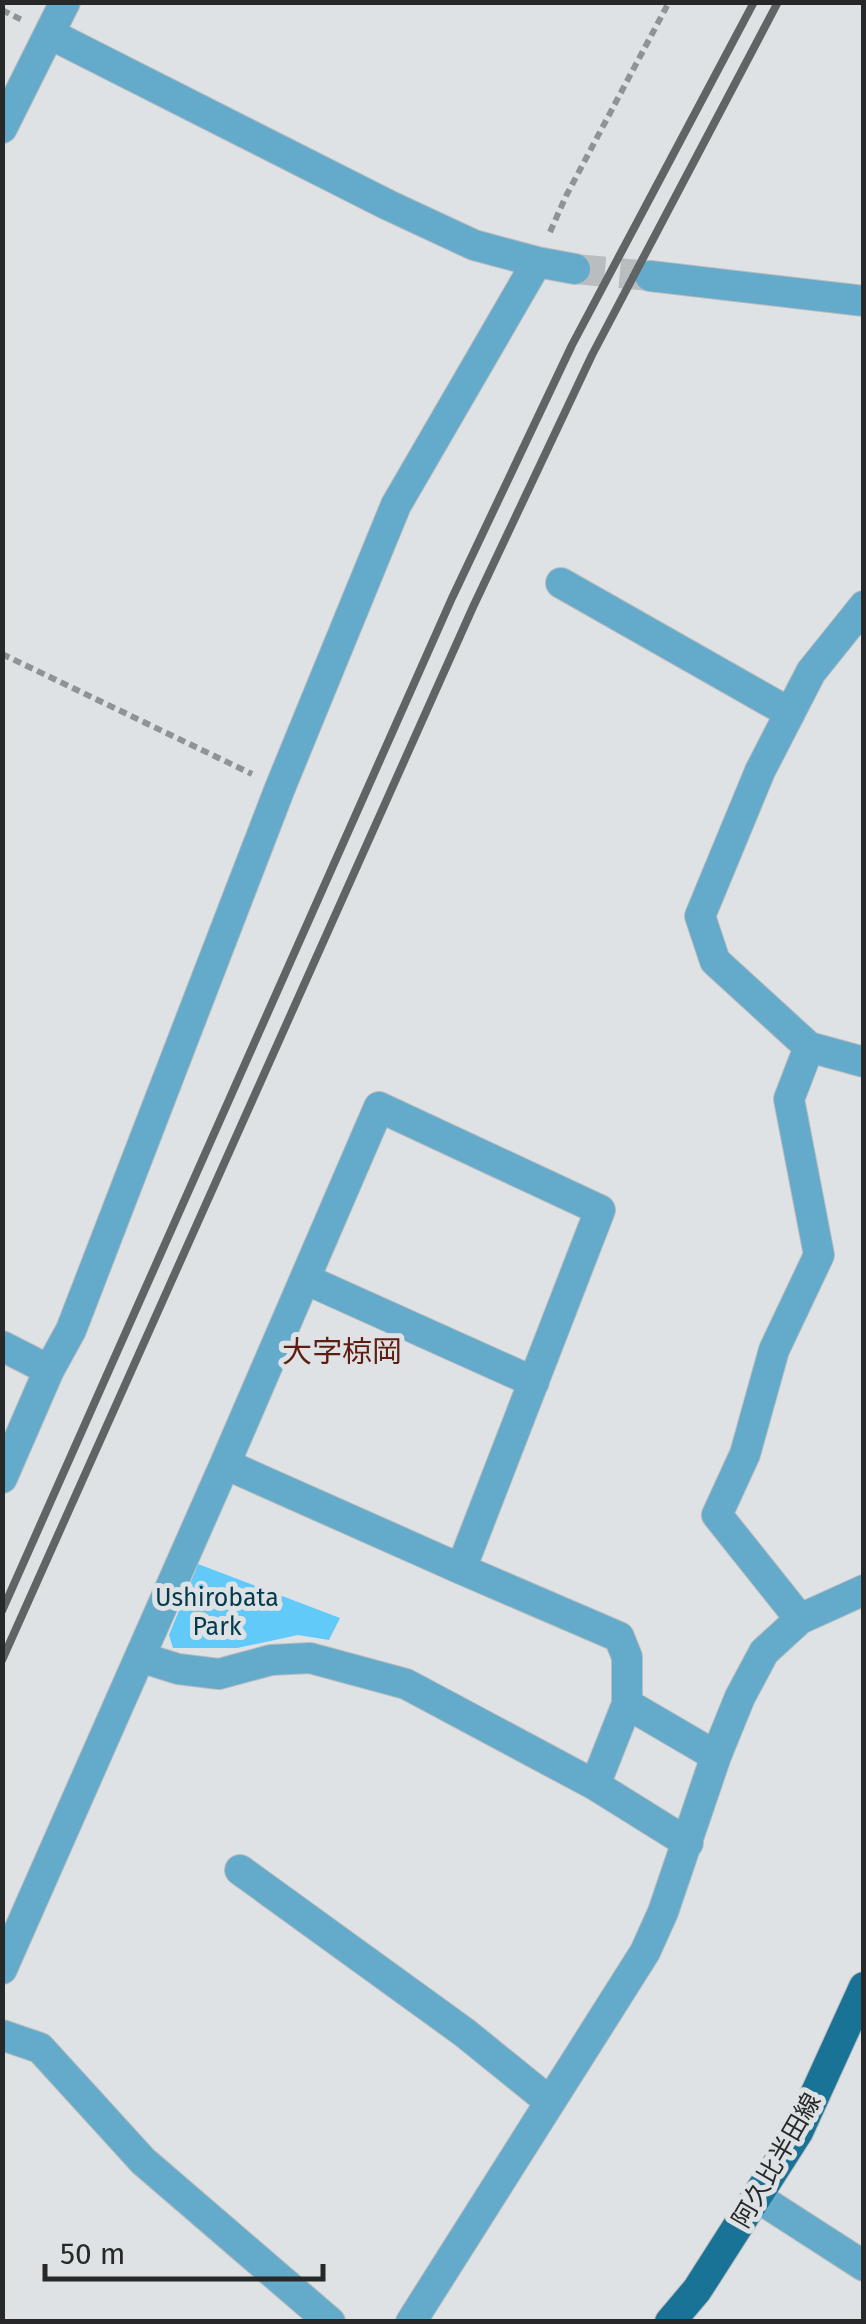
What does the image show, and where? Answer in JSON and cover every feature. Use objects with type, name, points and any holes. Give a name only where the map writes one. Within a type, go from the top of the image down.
[{"type":"main road","name":"阿久比半田線","points":[[670,2322],[697,2290],[798,2132],[864,1988]]},
{"type":"street","points":[[2,128],[65,2]]},
{"type":"street","points":[[50,34],[474,245],[575,269]]},
{"type":"street","points":[[2,1478],[48,1370],[70,1330],[280,788],[396,505],[537,262]]},
{"type":"street","points":[[650,276],[864,301]]},
{"type":"street","points":[[562,583],[790,714]]},
{"type":"street","points":[[864,606],[811,672],[760,771],[700,916],[715,961],[809,1047],[864,1062]]},
{"type":"street","points":[[800,1619],[716,1515],[744,1454],[774,1350],[819,1254],[789,1099],[809,1047]]},
{"type":"street","points":[[2,1969],[378,1108],[600,1210],[461,1570]]},
{"type":"street","points":[[305,1279],[534,1382]]},
{"type":"street","points":[[2,1346],[48,1370]]},
{"type":"street","points":[[225,1464],[619,1636],[628,1657],[627,1704],[595,1786]]},
{"type":"street","points":[[411,2322],[645,1952],[663,1912],[716,1756],[740,1696],[764,1652],[800,1619],[864,1590]]},
{"type":"street","points":[[140,1657],[178,1669],[219,1674],[271,1660],[310,1658],[406,1684],[595,1786],[688,1842]]},
{"type":"street","points":[[627,1704],[716,1756]]},
{"type":"street","points":[[240,1870],[465,2033],[549,2101]]},
{"type":"street","points":[[2,2035],[40,2048],[143,2161],[330,2322]]},
{"type":"street","points":[[757,2196],[864,2266]]},
{"type":"path","points":[[537,262],[566,196],[670,2]]},
{"type":"path","points":[[2,654],[280,788]]},
{"type":"green space","name":"Ushirobata Park","points":[[198,1564],[340,1618],[329,1640],[298,1635],[237,1648],[173,1648],[169,1635]]},
{"type":"tunnel","points":[[575,269],[650,276]]},
{"type":"railway","points":[[2,1611],[452,598],[572,345],[754,2]]},
{"type":"railway","points":[[2,1660],[473,607],[592,355],[778,2]]},
{"type":"district","name":"大字椋岡","points":[[342,1352]]}]
